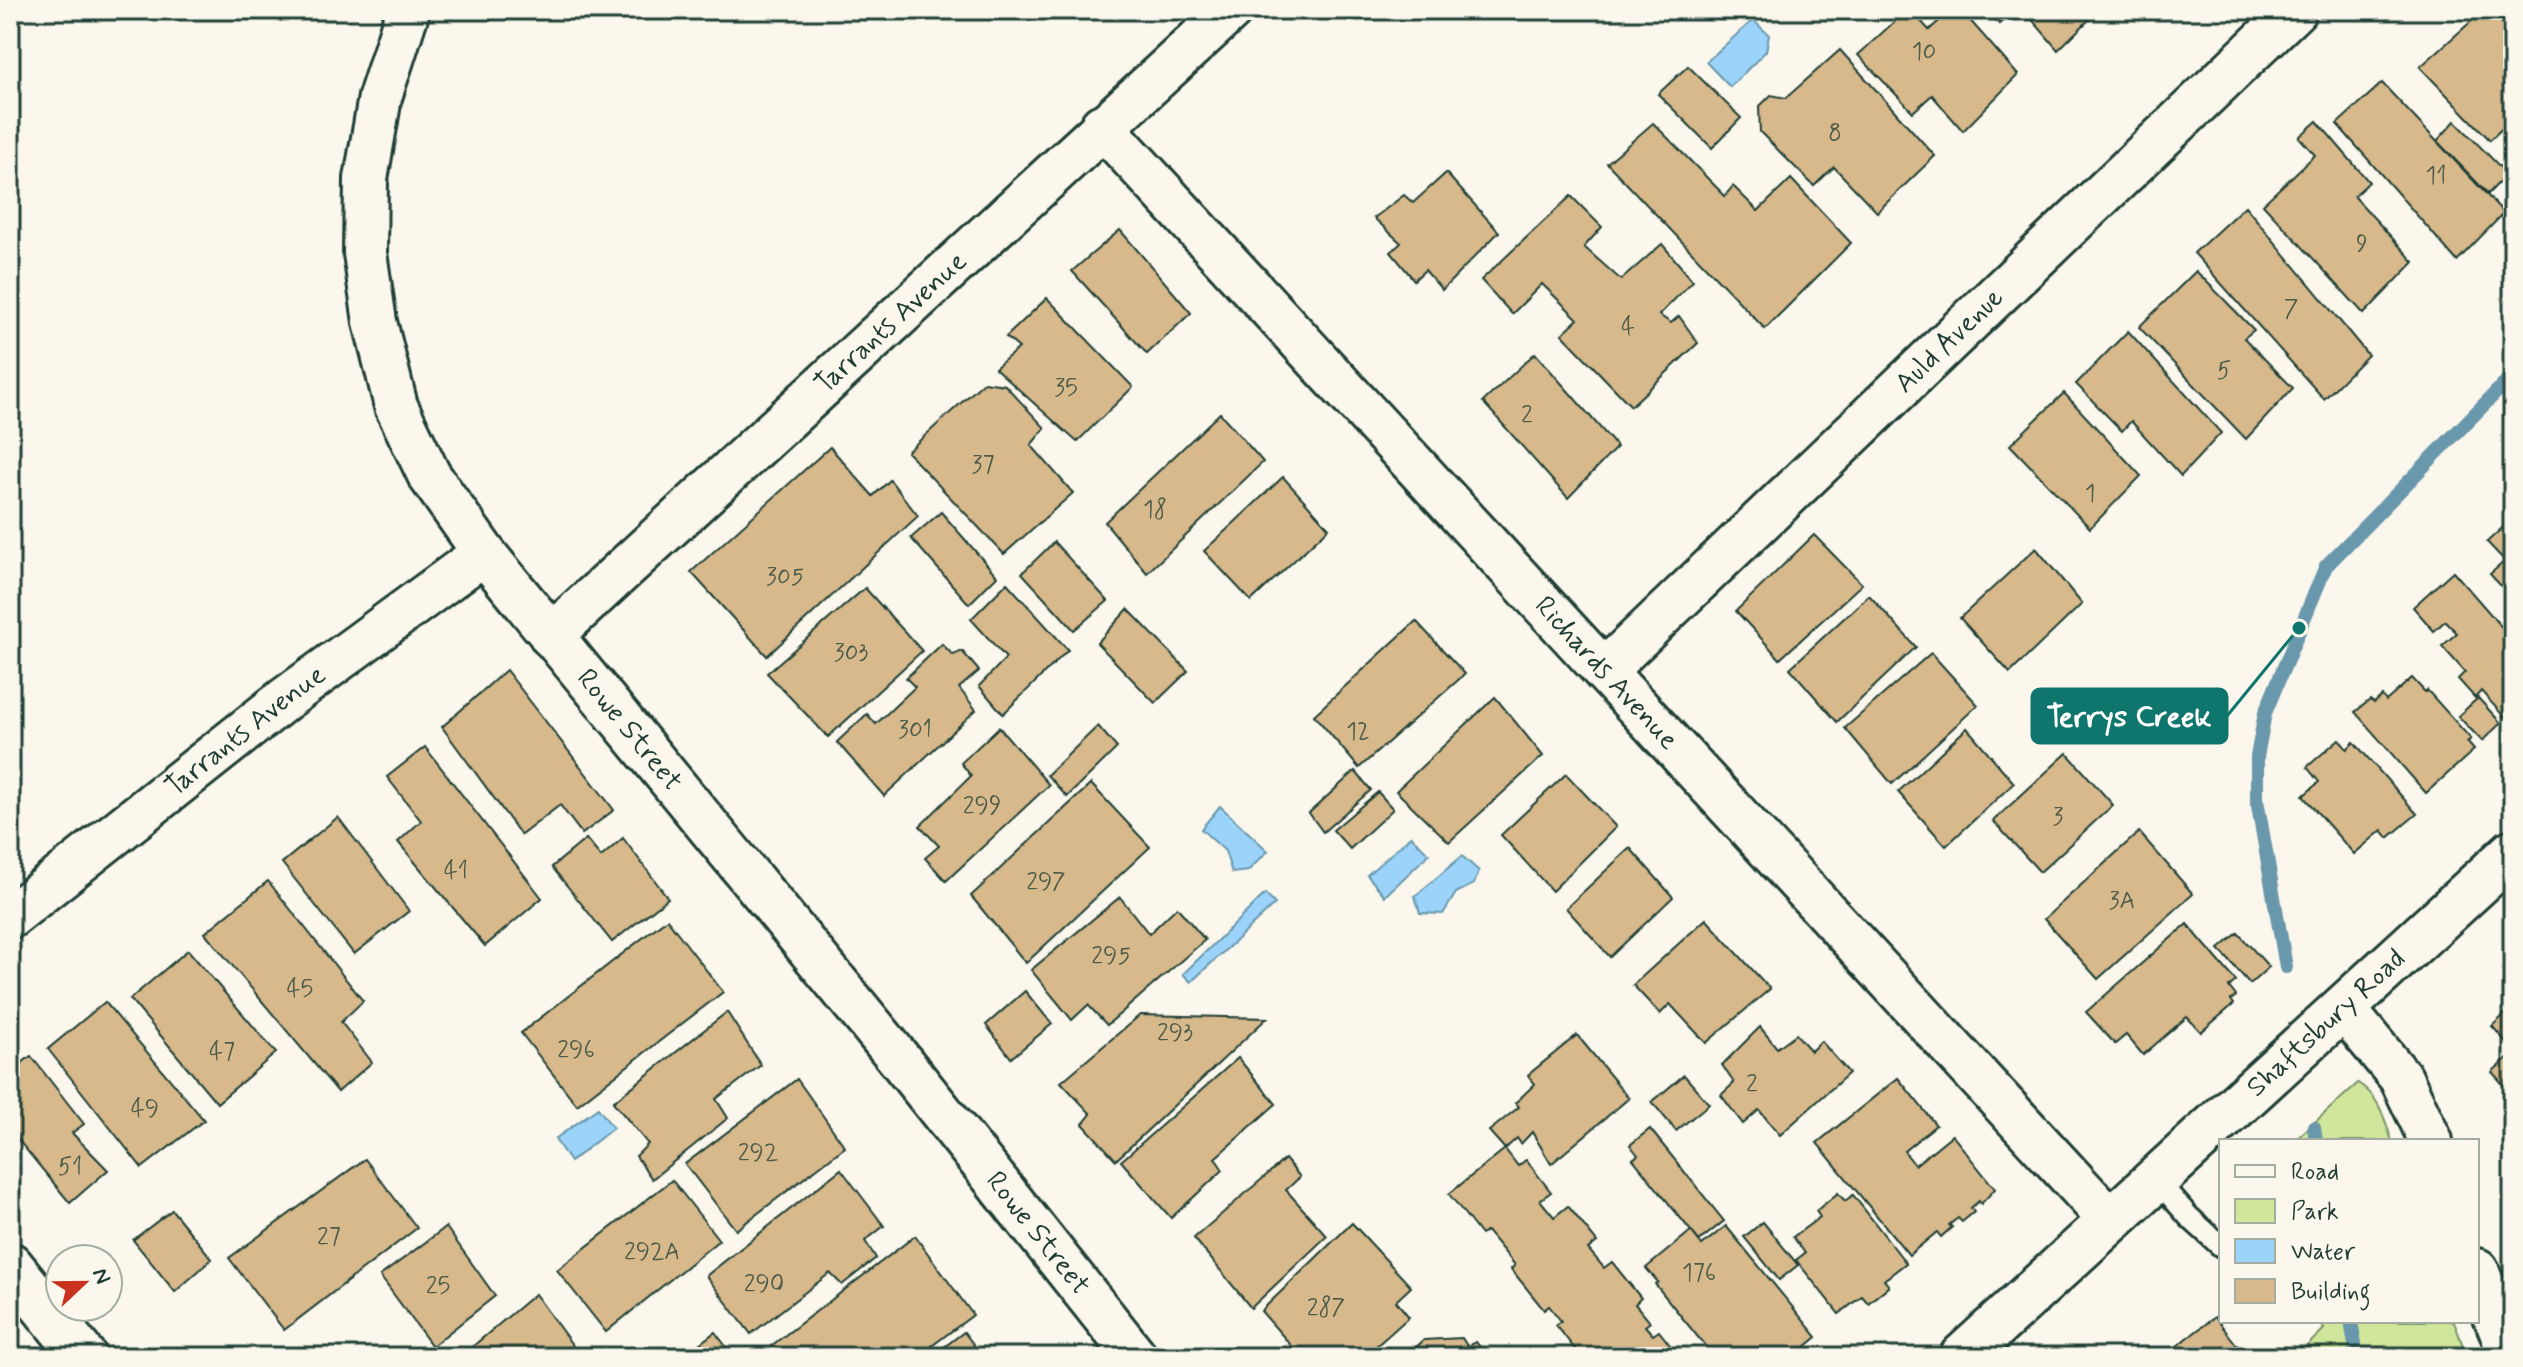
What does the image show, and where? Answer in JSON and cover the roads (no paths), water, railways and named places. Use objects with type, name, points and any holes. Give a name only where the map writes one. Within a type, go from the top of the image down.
[{"type":"street","name":"Rowe Street","points":[[408,10],[380,97],[366,179],[365,253],[375,322],[396,406],[429,475],[484,553],[900,1060],[1136,1357]]},
{"type":"street","name":"Tarrants Avenue","points":[[551,636],[1231,10]]},
{"type":"street","name":"Auld Avenue","points":[[1604,671],[2295,10]]},
{"type":"street","name":"Richards Avenue","points":[[1102,126],[2111,1221]]},
{"type":"street","name":"Tarrants Avenue","points":[[10,917],[285,699],[484,553]]},
{"type":"street","name":"Shaftsbury Road","points":[[1962,1357],[2513,852]]},
{"type":"street","points":[[2344,1009],[2401,1078],[2430,1139]]},
{"type":"street","points":[[10,1265],[84,1357]]},
{"type":"street","points":[[2479,1275],[2511,1357]]},
{"type":"lane","points":[[2156,1179],[2189,1217],[2219,1244]]},
{"type":"water","points":[[1753,20],[1769,35],[1766,51],[1730,87],[1706,62]]},
{"type":"water","points":[[1220,806],[1268,851],[1248,871],[1232,873],[1225,851],[1201,829]]},
{"type":"water","points":[[1411,836],[1429,854],[1385,896],[1367,875]]},
{"type":"water","points":[[1462,856],[1479,871],[1474,884],[1456,893],[1443,914],[1420,913],[1415,896]]},
{"type":"water","points":[[1265,894],[1275,904],[1191,982],[1183,974]]},
{"type":"water","points":[[598,1108],[613,1128],[570,1162],[555,1139]]},
{"type":"waterway","points":[[2286,967],[2257,800],[2257,757],[2265,713],[2326,566],[2513,375]]},
{"type":"waterway","points":[[2314,1128],[2316,1139]]},
{"type":"waterway","points":[[2351,1323],[2357,1357]]},
{"type":"place","name":"Terrys Creek","points":[[2299,628]]}]
